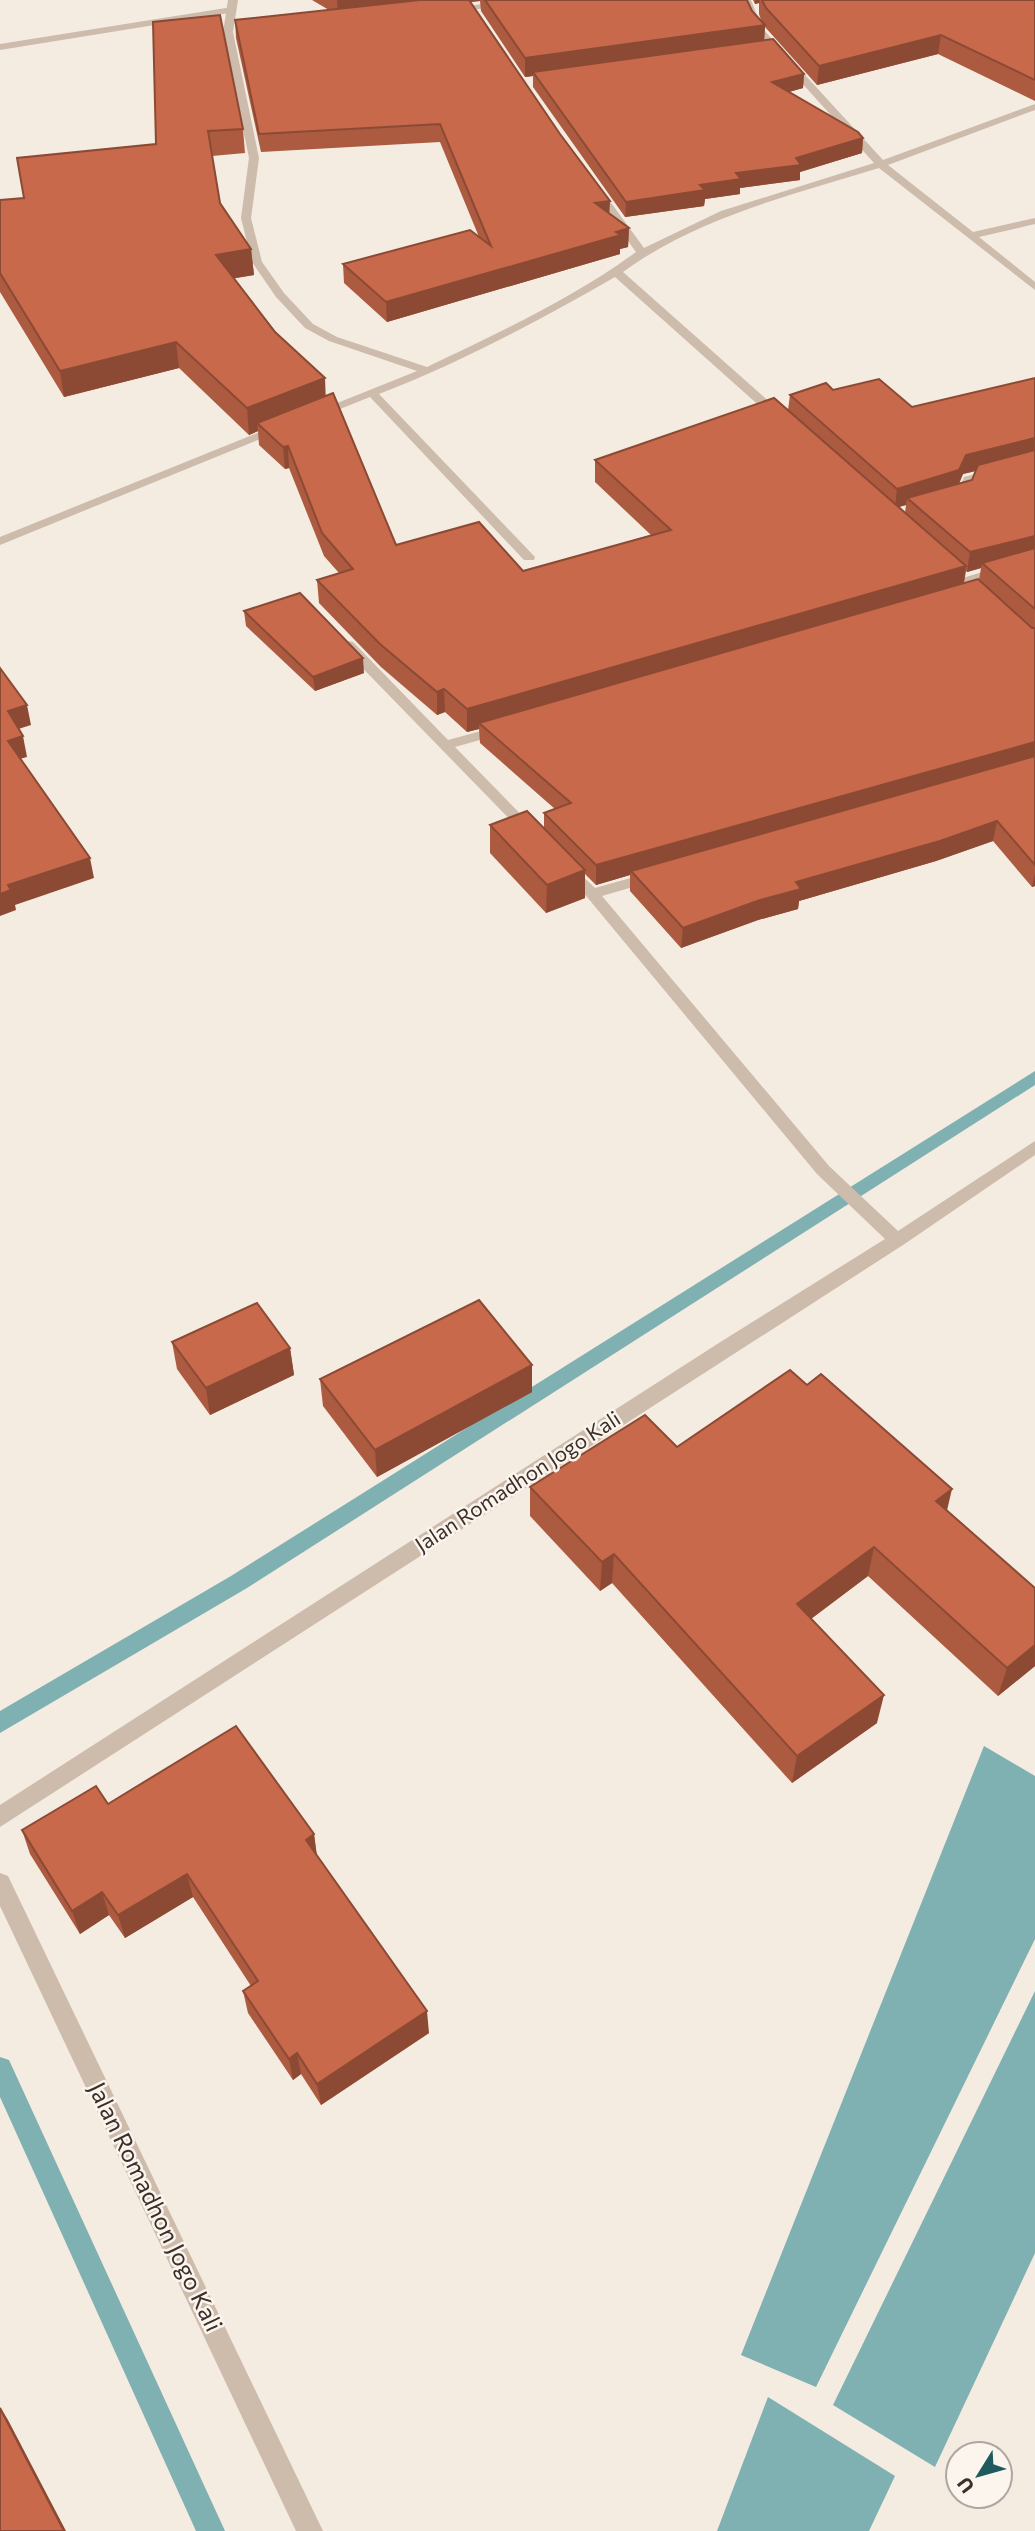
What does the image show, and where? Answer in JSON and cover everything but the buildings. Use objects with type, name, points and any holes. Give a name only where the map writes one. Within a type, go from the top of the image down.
[{"type":"street","points":[[443,10],[537,0]]},
{"type":"street","points":[[746,0],[758,29],[881,163],[1035,287]]},
{"type":"street","points":[[0,47],[233,5],[228,32],[254,158],[246,218],[257,262],[281,295],[309,326],[333,339],[428,371]]},
{"type":"street","points":[[470,7],[477,18]]},
{"type":"street","points":[[751,10],[764,8]]},
{"type":"street","points":[[228,32],[242,31]]},
{"type":"street","points":[[764,50],[778,48]]},
{"type":"street","points":[[308,417],[428,371],[517,328],[616,272],[642,253],[725,214],[881,163],[1035,107]]},
{"type":"street","points":[[589,180],[642,253]]},
{"type":"street","points":[[970,236],[1035,221]]},
{"type":"street","points":[[616,272],[792,429]]},
{"type":"street","points":[[371,392],[529,558]]},
{"type":"street","points":[[0,541],[295,422]]},
{"type":"street","points":[[939,501],[964,494],[968,480],[1035,462]]},
{"type":"street","points":[[976,592],[958,576],[1035,560]]},
{"type":"street","points":[[336,633],[592,894],[823,1170],[897,1240]]},
{"type":"street","points":[[446,745],[512,726]]},
{"type":"street","points":[[592,894],[672,871]]},
{"type":"street","name":"Jalan Romadhon Jogo Kali","points":[[0,1817],[897,1240],[1035,1147]]},
{"type":"street","name":"Jalan Romadhon Jogo Kali","points":[[0,1883],[310,2531]]},
{"type":"water","points":[[984,1746],[1035,1776],[1035,1939],[816,2387],[741,2355]]},
{"type":"water","points":[[1035,1991],[1035,2253],[948,2440],[944,2440],[944,2448],[935,2467],[833,2405]]},
{"type":"water","points":[[768,2397],[895,2476],[869,2531],[717,2531]]},
{"type":"waterway","points":[[0,1723],[239,1582],[1035,1077]]},
{"type":"waterway","points":[[0,2069],[211,2531]]}]
